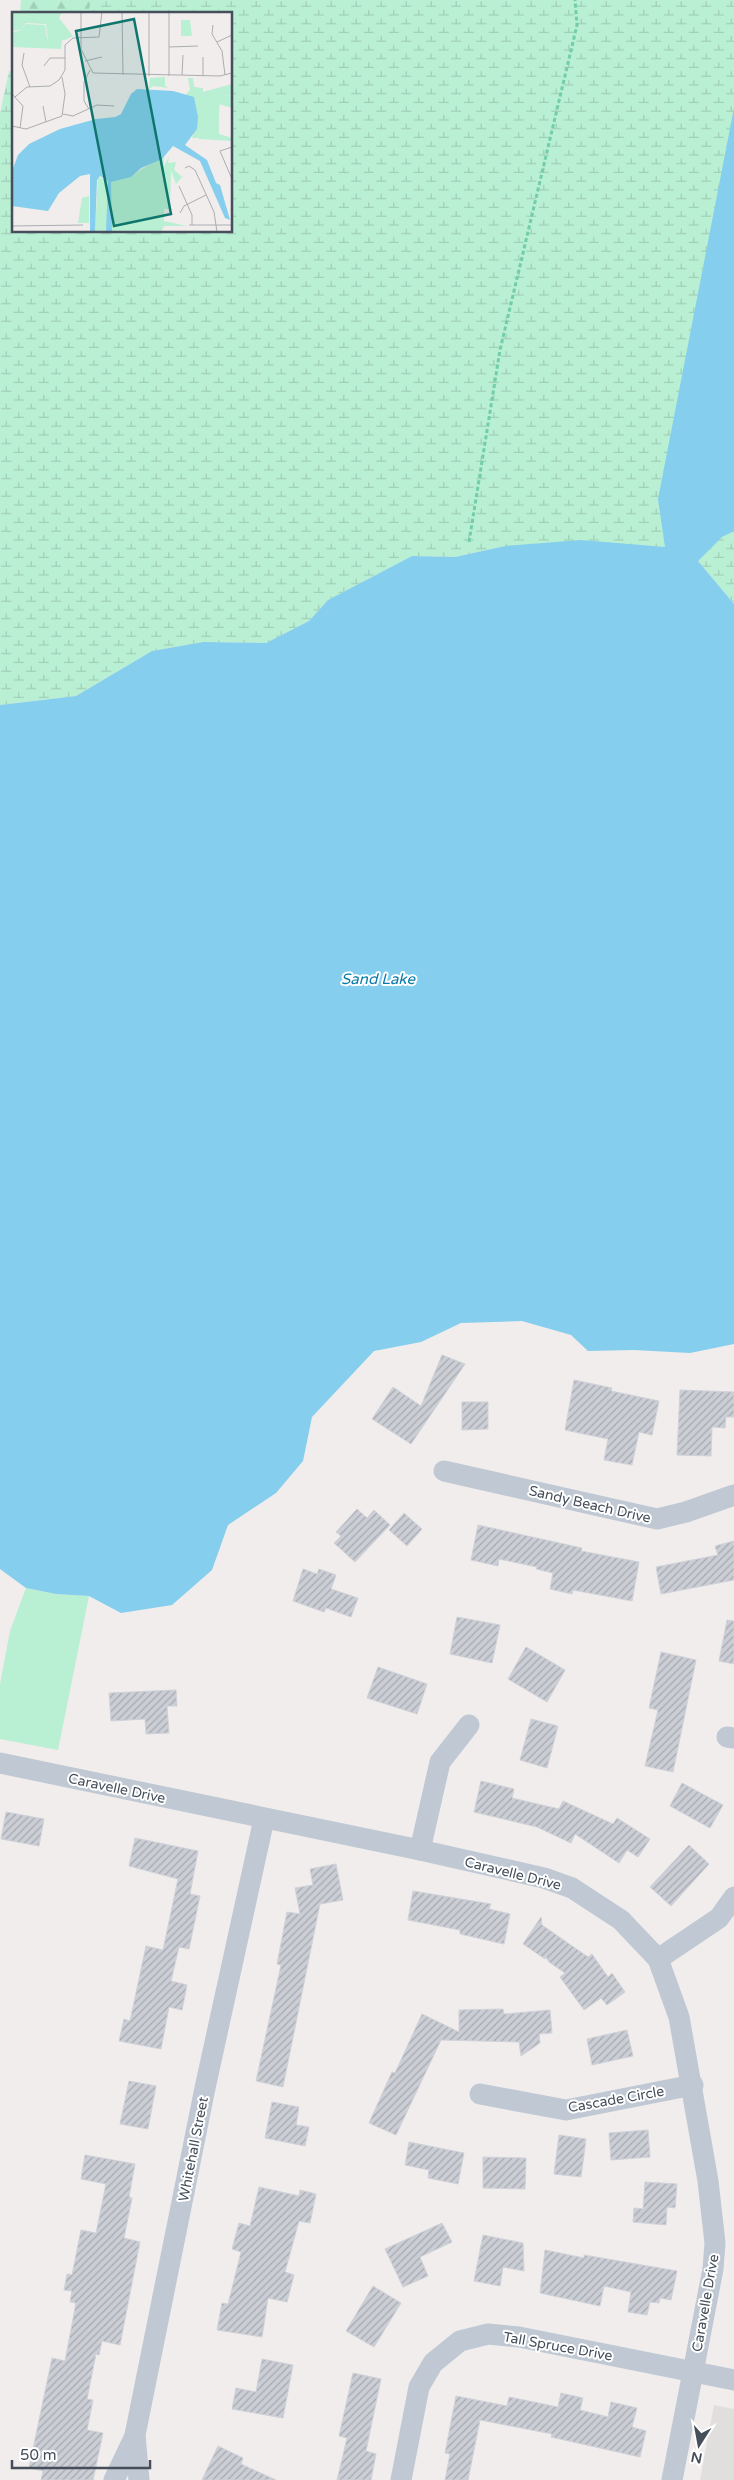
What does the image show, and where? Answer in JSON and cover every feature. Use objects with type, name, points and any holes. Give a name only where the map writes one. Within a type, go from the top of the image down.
[{"type":"street","name":"Sandy Beach Drive","points":[[444,1470],[657,1519],[686,1512],[734,1495]]},
{"type":"street","points":[[420,1850],[440,1762],[469,1725]]},
{"type":"street","name":"Caravelle Drive","points":[[0,1762],[264,1819],[420,1850],[544,1878],[572,1888],[621,1920],[658,1959],[679,2017],[693,2085],[708,2181],[715,2243],[712,2269],[672,2480]]},
{"type":"street","name":"Whitehall Street","points":[[139,2480],[136,2435],[205,2088],[264,1819]]},
{"type":"street","points":[[658,1959],[719,1918],[734,1897]]},
{"type":"street","name":"Cascade Circle","points":[[480,2094],[566,2110],[693,2085]]},
{"type":"street","name":"Tall Spruce Drive","points":[[401,2480],[419,2387],[433,2363],[460,2341],[488,2334],[519,2337],[734,2380]]},
{"type":"street","points":[[114,2480],[136,2435]]},
{"type":"path","points":[[469,542],[500,350],[577,25],[575,0]]},
{"type":"shaded area","points":[[714,2405],[734,2409],[734,2480],[700,2480]]},
{"type":"green space","points":[[21,0],[138,0],[136,12],[20,12]]},
{"type":"green space","points":[[91,0],[734,0],[734,604],[698,561],[505,546],[455,557],[412,556],[328,600],[309,621],[266,643],[203,642],[152,651],[76,696],[0,705],[0,113],[9,71],[12,72],[12,232],[232,232],[232,12],[88,12]]},
{"type":"green space","points":[[26,1588],[56,1594],[89,1596],[58,1750],[0,1739],[0,1684],[10,1631]]},
{"type":"water","name":"Sand Lake","points":[[734,108],[734,531],[722,537],[698,561],[734,604],[734,1344],[690,1353],[634,1350],[588,1351],[571,1335],[522,1321],[461,1323],[421,1342],[374,1351],[312,1417],[303,1461],[276,1493],[228,1525],[212,1570],[172,1605],[121,1613],[89,1596],[56,1594],[26,1588],[0,1569],[0,705],[76,696],[152,651],[203,642],[266,643],[309,621],[328,600],[412,556],[455,557],[505,546],[581,540],[665,547],[658,499]]},
{"type":"building","points":[[442,1355],[465,1364],[411,1444],[372,1419],[393,1387],[421,1406]]},
{"type":"building","points":[[574,1380],[612,1388],[611,1391],[659,1401],[652,1435],[639,1432],[632,1465],[604,1460],[608,1439],[565,1430]]},
{"type":"building","points":[[680,1390],[734,1392],[734,1417],[726,1417],[725,1428],[712,1427],[711,1456],[677,1455]]},
{"type":"building","points":[[462,1402],[488,1402],[488,1429],[462,1430]]},
{"type":"building","points":[[357,1509],[367,1518],[374,1510],[390,1525],[355,1562],[334,1543],[341,1536],[336,1532]]},
{"type":"building","points":[[404,1513],[422,1529],[407,1546],[389,1530]]},
{"type":"building","points":[[478,1525],[582,1548],[581,1551],[639,1562],[632,1601],[573,1590],[572,1594],[550,1589],[553,1573],[536,1569],[537,1567],[499,1559],[498,1566],[471,1560]]},
{"type":"building","points":[[734,1541],[734,1580],[661,1594],[656,1567],[718,1555],[715,1546]]},
{"type":"building","points":[[303,1569],[317,1574],[319,1569],[336,1575],[331,1589],[358,1598],[351,1617],[326,1608],[324,1612],[293,1601]]},
{"type":"building","points":[[457,1617],[500,1625],[492,1663],[450,1654]]},
{"type":"building","points":[[727,1620],[734,1621],[734,1664],[719,1661]]},
{"type":"building","points":[[526,1647],[565,1670],[547,1702],[508,1679]]},
{"type":"building","points":[[661,1652],[696,1660],[673,1772],[645,1766],[658,1710],[649,1708]]},
{"type":"building","points":[[378,1667],[427,1684],[417,1714],[367,1698]]},
{"type":"building","points":[[176,1690],[177,1706],[167,1706],[169,1733],[146,1734],[145,1719],[111,1721],[109,1693]]},
{"type":"building","points":[[531,1719],[558,1726],[547,1768],[520,1760]]},
{"type":"building","points":[[481,1781],[514,1789],[512,1798],[559,1809],[563,1801],[613,1824],[617,1818],[650,1839],[638,1857],[627,1850],[619,1863],[575,1834],[571,1843],[537,1827],[474,1812]]},
{"type":"building","points":[[682,1783],[723,1805],[710,1828],[670,1806]]},
{"type":"building","points":[[6,1812],[44,1819],[39,1846],[1,1839]]},
{"type":"building","points":[[135,1838],[198,1851],[190,1894],[200,1896],[189,1949],[179,1947],[171,1981],[187,1985],[182,2010],[169,2007],[161,2049],[119,2041],[124,2019],[130,2021],[146,1946],[163,1950],[178,1879],[129,1866]]},
{"type":"building","points":[[689,1845],[709,1864],[671,1906],[650,1887]]},
{"type":"building","points":[[336,1864],[343,1900],[320,1904],[283,2087],[256,2081],[281,1965],[277,1964],[287,1912],[300,1914],[295,1888],[313,1885],[310,1869]]},
{"type":"building","points":[[413,1891],[491,1904],[489,1909],[510,1914],[504,1944],[460,1934],[460,1930],[408,1920]]},
{"type":"building","points":[[541,1917],[542,1925],[588,1957],[592,1954],[608,1977],[612,1973],[625,1992],[607,2005],[601,1998],[584,2010],[560,1977],[565,1973],[549,1962],[545,1956],[545,1959],[523,1944]]},
{"type":"building","points":[[503,2009],[504,2014],[550,2010],[552,2033],[539,2034],[540,2043],[521,2056],[519,2042],[441,2040],[396,2135],[369,2123],[392,2072],[395,2073],[422,2014],[459,2032],[459,2010]]},
{"type":"building","points":[[627,2030],[633,2056],[592,2065],[587,2039]]},
{"type":"building","points":[[129,2081],[156,2086],[148,2129],[120,2124]]},
{"type":"building","points":[[272,2102],[299,2107],[296,2125],[309,2127],[305,2146],[265,2138]]},
{"type":"building","points":[[648,2130],[650,2157],[611,2160],[609,2133]]},
{"type":"building","points":[[559,2135],[586,2139],[581,2177],[554,2174]]},
{"type":"building","points":[[409,2142],[464,2153],[458,2184],[428,2178],[429,2170],[405,2165]]},
{"type":"building","points":[[85,2155],[135,2164],[129,2197],[132,2198],[124,2238],[140,2242],[120,2345],[102,2341],[99,2355],[96,2354],[87,2399],[93,2400],[87,2430],[103,2433],[93,2480],[41,2480],[43,2471],[29,2468],[52,2358],[65,2361],[76,2303],[70,2302],[72,2291],[64,2290],[67,2274],[72,2275],[81,2230],[96,2233],[106,2184],[81,2179]]},
{"type":"building","points":[[483,2157],[526,2158],[525,2189],[483,2188]]},
{"type":"building","points":[[645,2182],[677,2184],[675,2208],[667,2207],[666,2225],[633,2222],[634,2208],[643,2209]]},
{"type":"building","points":[[259,2187],[299,2196],[300,2190],[316,2194],[310,2223],[299,2221],[285,2272],[294,2275],[287,2302],[268,2298],[262,2337],[217,2330],[222,2303],[228,2304],[241,2252],[232,2249],[239,2223],[250,2226]]},
{"type":"building","points":[[442,2223],[452,2242],[420,2257],[428,2276],[403,2287],[385,2249]]},
{"type":"building","points":[[483,2235],[523,2243],[524,2271],[503,2267],[500,2286],[474,2281]]},
{"type":"building","points":[[545,2250],[584,2258],[584,2255],[677,2271],[671,2300],[660,2298],[659,2303],[650,2302],[647,2315],[628,2312],[631,2292],[604,2286],[600,2306],[540,2293]]},
{"type":"building","points":[[373,2286],[401,2303],[374,2347],[346,2331]]},
{"type":"building","points":[[262,2359],[293,2365],[283,2418],[232,2409],[236,2388],[256,2392]]},
{"type":"building","points":[[353,2373],[381,2379],[366,2451],[376,2454],[371,2480],[337,2480],[347,2438],[339,2436]]},
{"type":"building","points":[[561,2393],[583,2398],[580,2410],[608,2417],[611,2402],[637,2408],[632,2427],[646,2431],[640,2457],[551,2437],[552,2434],[480,2420],[468,2480],[445,2480],[450,2454],[445,2453],[456,2396],[507,2406],[509,2397],[558,2407]]},
{"type":"building","points":[[218,2446],[243,2458],[241,2464],[276,2480],[202,2480]]}]
